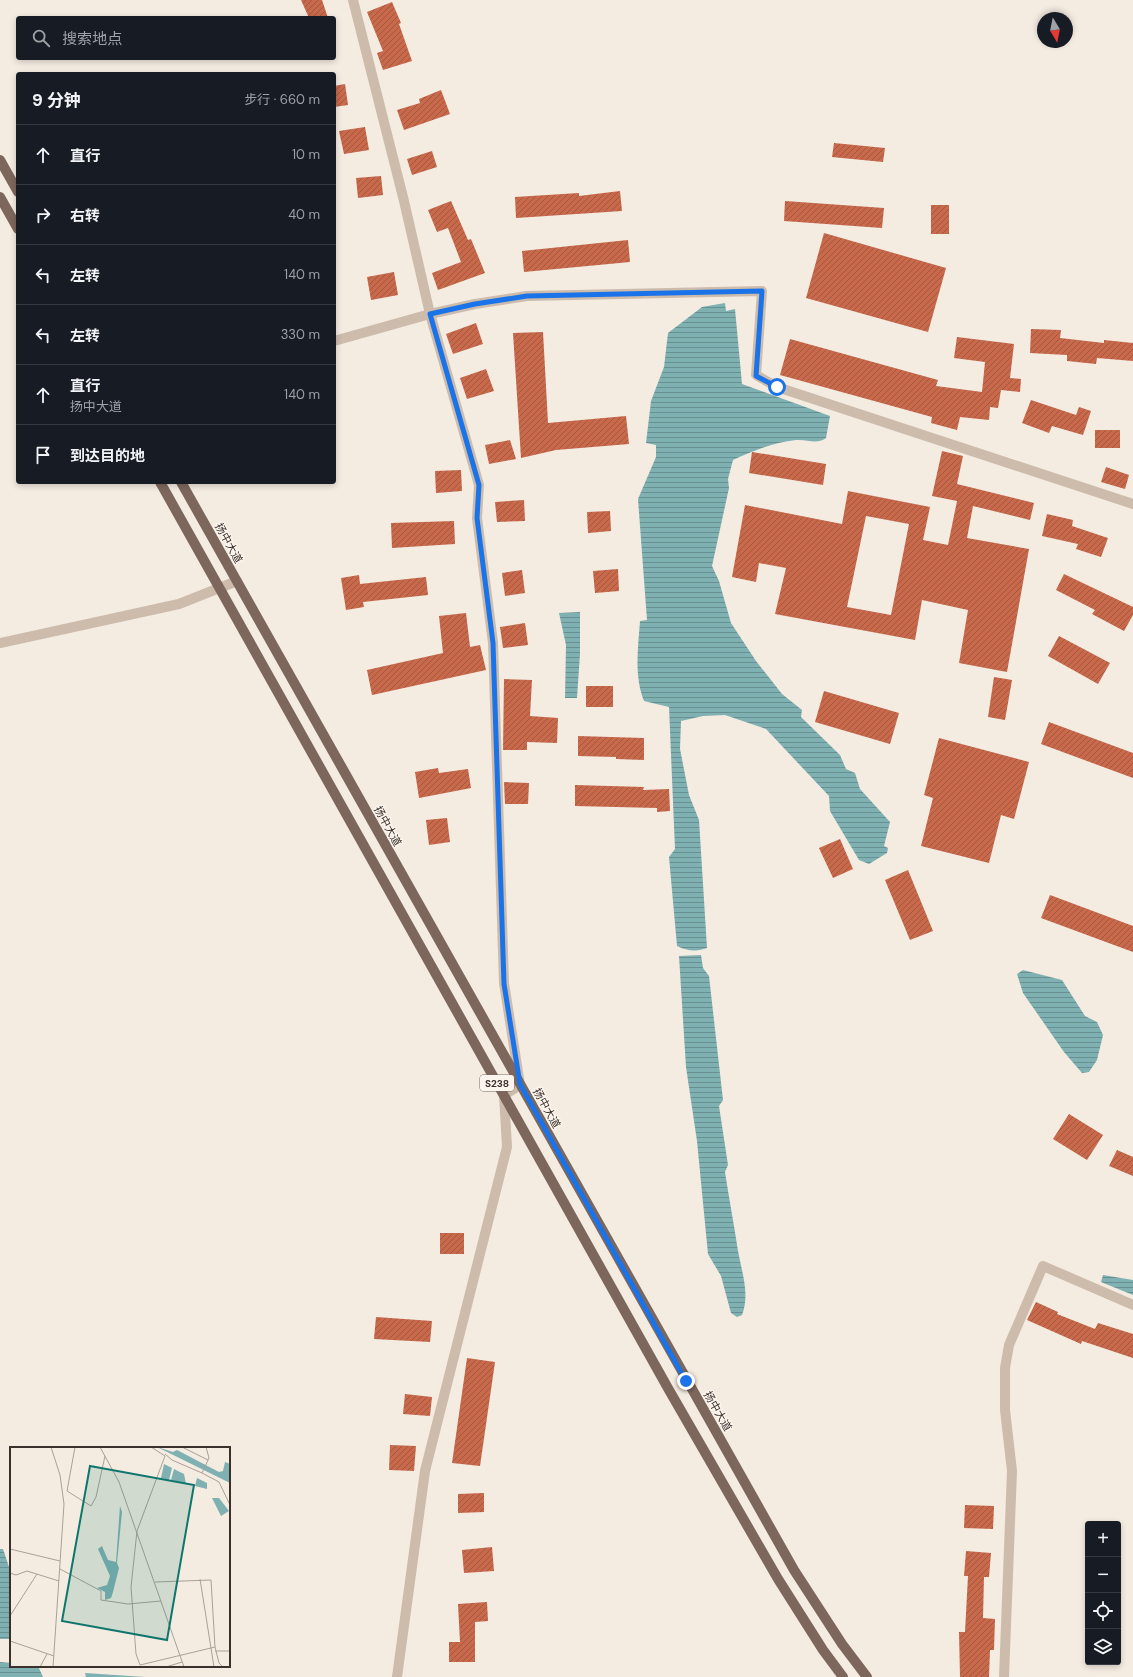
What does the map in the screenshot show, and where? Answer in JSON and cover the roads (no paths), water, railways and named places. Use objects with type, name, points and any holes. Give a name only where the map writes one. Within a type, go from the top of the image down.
[{"type":"main road","points":[[0,160],[16,188]]},
{"type":"main road","points":[[0,197],[16,225]]},
{"type":"main road","name":"S238","points":[[161,484],[504,1096],[778,1579],[823,1650],[844,1677]]},
{"type":"main road","name":"扬中大道","points":[[182,484],[794,1570],[842,1644],[867,1677]]},
{"type":"street","points":[[353,0],[404,201],[430,314],[479,485],[477,518],[493,643],[504,984],[520,1084],[504,1096],[507,1147],[425,1471],[397,1677]]},
{"type":"street","points":[[336,340],[430,314],[475,304],[527,296],[762,291],[756,376],[777,387],[1133,504]]},
{"type":"street","points":[[0,643],[179,604],[237,581]]},
{"type":"street","points":[[1004,1677],[1012,1471],[1005,1410],[1005,1368],[1009,1345],[1043,1266],[1133,1304]]},
{"type":"water","points":[[725,303],[726,311],[735,309],[742,384],[830,416],[826,438],[822,440],[796,440],[780,443],[756,450],[733,460],[728,479],[729,488],[712,566],[719,581],[731,623],[756,661],[782,694],[802,710],[801,717],[840,755],[846,769],[855,773],[860,789],[890,822],[884,846],[888,848],[887,853],[869,864],[859,860],[830,811],[829,796],[766,729],[725,715],[703,716],[681,721],[680,749],[689,795],[699,820],[707,948],[692,950],[677,946],[669,857],[675,849],[669,707],[644,701],[639,682],[638,641],[640,621],[647,620],[638,499],[656,457],[656,445],[646,443],[651,401],[664,367],[668,333],[702,307]]},
{"type":"water","points":[[580,612],[580,654],[577,698],[565,698],[566,645],[559,613]]},
{"type":"water","points":[[701,955],[703,968],[709,976],[723,1100],[719,1106],[728,1165],[725,1172],[745,1291],[742,1315],[737,1317],[731,1313],[721,1276],[708,1254],[697,1141],[686,1067],[679,956]]},
{"type":"water","points":[[1023,970],[1062,980],[1085,1016],[1097,1022],[1103,1035],[1097,1060],[1089,1072],[1082,1073],[1064,1052],[1023,993],[1017,974]]},
{"type":"water","points":[[1103,1275],[1133,1280],[1133,1295],[1101,1282]]},
{"type":"water","points":[[0,1549],[3,1549],[10,1570],[10,1639],[0,1639]]},
{"type":"water","points":[[0,1662],[10,1663],[10,1667],[38,1667],[43,1677],[0,1677]]},
{"type":"water","points":[[85,1673],[145,1677],[86,1677]]}]
